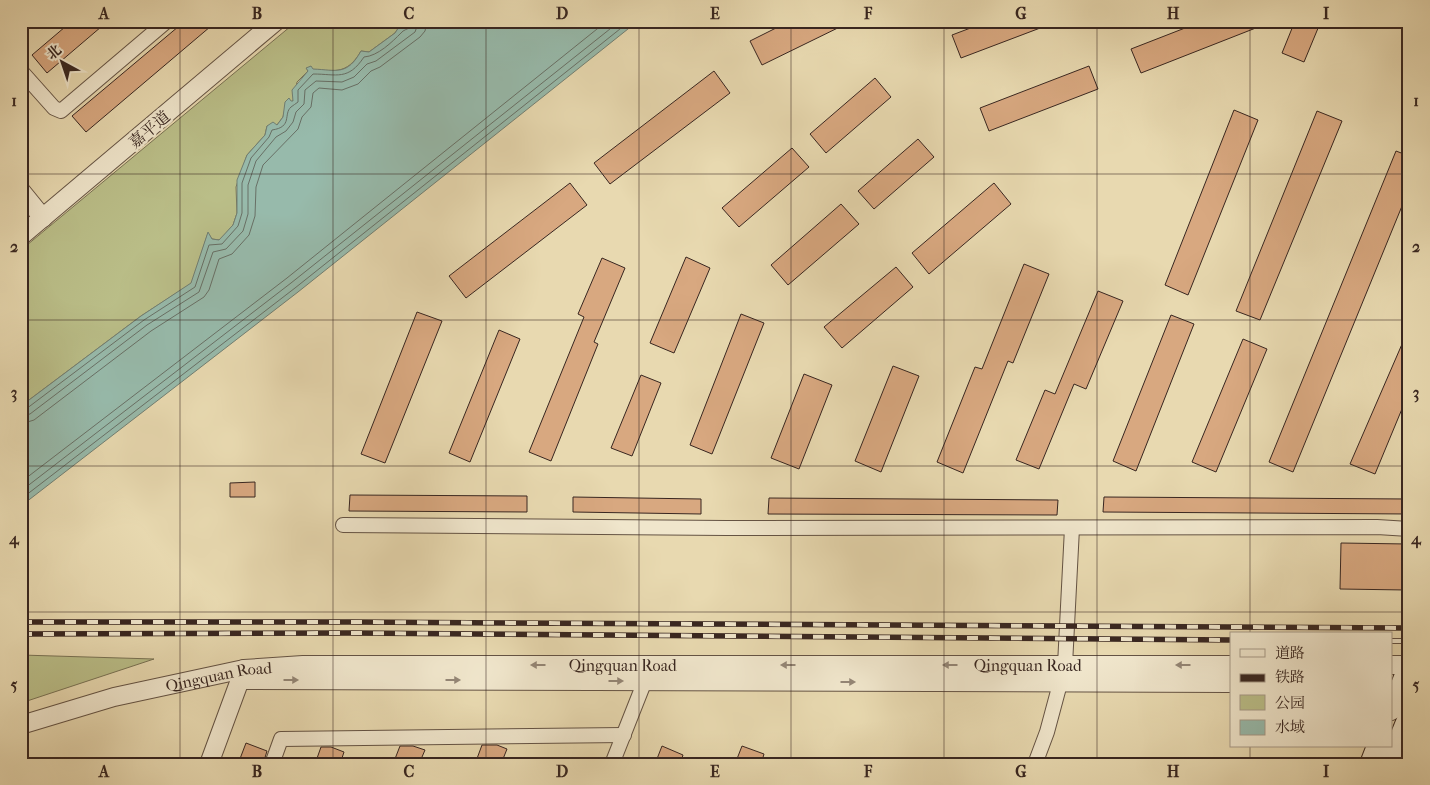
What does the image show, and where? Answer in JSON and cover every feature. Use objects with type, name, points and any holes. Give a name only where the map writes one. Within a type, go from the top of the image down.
[{"type":"main road","points":[[1392,707],[1402,676]]},
{"type":"main road","points":[[1389,764],[1409,715]]},
{"type":"main road","points":[[1370,764],[1376,748]]},
{"type":"street","points":[[21,71],[54,108],[61,111],[168,21]]},
{"type":"street","name":"嘉平道","points":[[21,236],[40,214],[260,21]]},
{"type":"street","name":"嘉平道","points":[[21,222],[40,214],[276,21]]},
{"type":"street","points":[[21,191],[40,214]]},
{"type":"street","points":[[343,525],[1072,528],[1377,527],[1409,529]]},
{"type":"street","points":[[1035,764],[1061,682],[1064,665],[1072,528]]},
{"type":"street","name":"Qingquan Road","points":[[21,725],[114,697],[242,674],[648,673],[1064,665],[1230,665]]},
{"type":"street","points":[[612,764],[648,673]]},
{"type":"street","name":"Qingquan Road","points":[[648,673],[1061,682],[1230,683]]},
{"type":"street","points":[[209,764],[242,674]]},
{"type":"street","name":"Qingquan Road","points":[[21,734],[77,716],[242,674]]},
{"type":"street","points":[[272,764],[281,738],[624,735]]},
{"type":"green space","points":[[297,21],[410,21],[399,27],[395,33],[369,52],[361,51],[350,65],[344,68],[331,71],[307,69],[308,71],[297,82],[293,101],[286,105],[283,117],[277,125],[267,126],[265,135],[247,155],[236,187],[237,213],[233,225],[220,240],[212,239],[208,233],[192,283],[141,316],[21,406],[21,250]]},
{"type":"green space","points":[[21,655],[154,659],[21,703]]},
{"type":"water","points":[[410,21],[638,21],[298,292],[21,506],[21,406],[141,316],[191,283],[208,232],[212,239],[219,240],[233,225],[237,213],[237,180],[247,155],[265,135],[267,126],[273,122],[277,125],[283,117],[285,102],[289,98],[293,101],[292,90],[308,71],[306,68],[311,66],[313,69],[341,70],[346,68],[356,59],[361,51],[369,52],[395,33],[399,27]]},
{"type":"building","points":[[72,21],[108,21],[47,73],[32,55]]},
{"type":"building","points":[[185,21],[217,21],[86,132],[72,116]]},
{"type":"building","points":[[790,21],[852,21],[762,65],[750,41]]},
{"type":"building","points":[[989,21],[1056,22],[961,58],[952,35]]},
{"type":"building","points":[[1203,21],[1271,22],[1141,73],[1131,49]]},
{"type":"building","points":[[1295,21],[1321,21],[1304,62],[1282,53]]},
{"type":"building","points":[[1089,66],[1098,89],[989,131],[980,108]]},
{"type":"building","points":[[714,71],[730,93],[610,184],[594,163]]},
{"type":"building","points":[[875,78],[891,97],[826,153],[810,134]]},
{"type":"building","points":[[1234,110],[1258,120],[1188,295],[1165,285]]},
{"type":"building","points":[[1317,111],[1342,121],[1260,320],[1236,311]]},
{"type":"building","points":[[918,139],[934,157],[874,209],[858,191]]},
{"type":"building","points":[[792,148],[809,167],[739,227],[722,208]]},
{"type":"building","points":[[1396,151],[1409,156],[1409,189],[1293,472],[1269,462]]},
{"type":"building","points":[[570,183],[587,205],[466,298],[449,276]]},
{"type":"building","points":[[994,183],[1011,204],[929,274],[912,253]]},
{"type":"building","points":[[841,204],[859,224],[788,285],[771,265]]},
{"type":"building","points":[[686,257],[710,268],[674,353],[650,343]]},
{"type":"building","points":[[602,258],[625,268],[594,342],[598,344],[551,461],[529,452],[584,317],[578,314]]},
{"type":"building","points":[[1024,264],[1049,274],[1013,363],[1008,361],[963,473],[937,462],[975,367],[982,369]]},
{"type":"building","points":[[896,267],[913,287],[842,348],[824,327]]},
{"type":"building","points":[[1098,291],[1123,301],[1086,389],[1074,384],[1039,469],[1016,460],[1045,390],[1055,394]]},
{"type":"building","points":[[417,312],[442,321],[385,463],[361,454]]},
{"type":"building","points":[[741,314],[764,323],[712,454],[690,445]]},
{"type":"building","points":[[1171,315],[1194,324],[1136,471],[1113,461]]},
{"type":"building","points":[[1409,328],[1409,392],[1375,474],[1350,464]]},
{"type":"building","points":[[499,330],[520,339],[470,462],[449,453]]},
{"type":"building","points":[[1243,339],[1267,349],[1216,472],[1192,462]]},
{"type":"building","points":[[893,366],[919,376],[881,472],[855,461]]},
{"type":"building","points":[[804,374],[832,385],[799,469],[771,458]]},
{"type":"building","points":[[641,375],[661,383],[632,456],[611,448]]},
{"type":"building","points":[[255,482],[255,497],[230,497],[230,483]]},
{"type":"building","points":[[350,495],[527,496],[527,512],[349,511]]},
{"type":"building","points":[[573,497],[701,499],[701,514],[573,512]]},
{"type":"building","points":[[1104,497],[1409,499],[1409,514],[1103,512]]},
{"type":"building","points":[[769,498],[1058,500],[1057,515],[768,514]]},
{"type":"building","points":[[1341,543],[1407,544],[1406,590],[1340,589]]},
{"type":"building","points":[[246,743],[267,751],[263,764],[238,764]]},
{"type":"building","points":[[482,745],[497,745],[507,749],[501,764],[475,764]]},
{"type":"building","points":[[400,746],[413,746],[425,750],[419,764],[393,764]]},
{"type":"building","points":[[662,746],[683,755],[680,764],[655,764]]},
{"type":"building","points":[[742,746],[764,754],[761,764],[735,764]]},
{"type":"building","points":[[321,747],[331,747],[344,752],[340,764],[315,764]]},
{"type":"railway","points":[[21,622],[1409,628]]},
{"type":"railway","points":[[21,634],[351,633],[1230,640]]},
{"type":"railway","points":[[1392,641],[1409,641]]}]
